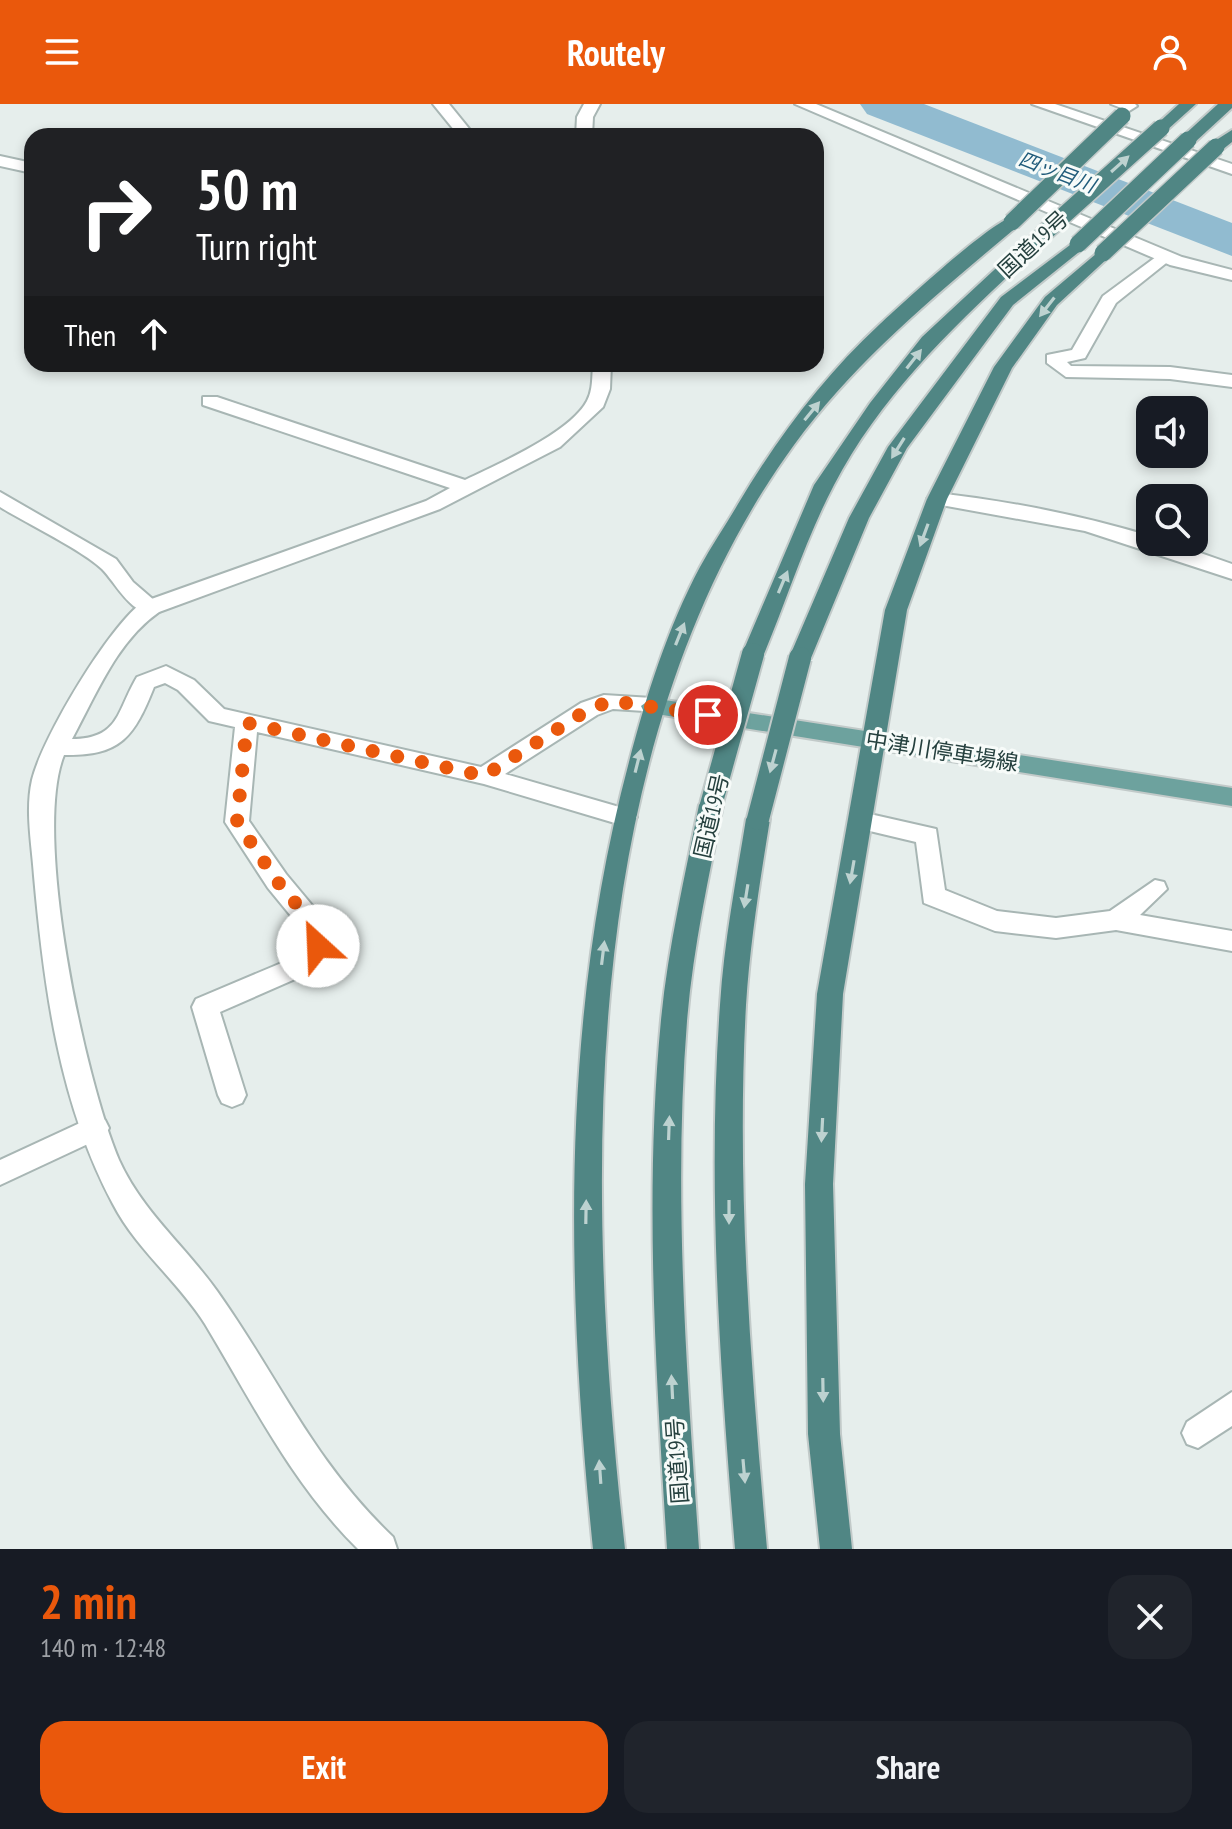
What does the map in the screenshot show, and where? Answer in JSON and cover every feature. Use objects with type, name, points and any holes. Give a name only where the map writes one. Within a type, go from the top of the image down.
[{"type":"highway","name":"国道19号","points":[[683,1549],[666,1273],[669,1127],[676,1005],[711,805],[753,654],[824,485],[877,407],[928,341],[1188,104]]},
{"type":"highway","name":"国道19号","points":[[751,1549],[736,1379],[729,1233],[733,1005],[758,819],[800,658],[859,518],[898,447],[1007,301],[1078,244],[1227,104]]},
{"type":"highway","points":[[609,1549],[591,1349],[586,1241],[588,1125],[602,953],[625,817],[652,706],[694,599],[735,522],[777,455],[871,343],[1012,222],[1125,108]]},
{"type":"highway","points":[[836,1549],[824,1434],[819,1184],[830,994],[876,741],[896,610],[937,499],[1003,367],[1051,301],[1232,135]]},
{"type":"main road","name":"中津川停車場線","points":[[652,706],[1232,797]]},
{"type":"street","points":[[441,104],[460,128]]},
{"type":"street","points":[[584,128],[585,117],[592,104]]},
{"type":"street","points":[[803,104],[1164,256],[1232,275]]},
{"type":"street","points":[[1040,104],[1232,169]]},
{"type":"street","points":[[0,161],[24,166]]},
{"type":"street","points":[[1164,256],[1123,292],[1109,300],[1079,354],[1053,359],[1066,371],[1170,373],[1232,381]]},
{"type":"street","points":[[381,1549],[349,1520],[293,1442],[204,1297],[143,1227],[123,1195],[95,1128],[65,1020],[51,932],[42,789],[58,747],[121,633],[151,607],[433,505],[553,443],[594,407],[601,389],[602,372]]},
{"type":"street","points":[[210,401],[465,487]]},
{"type":"street","points":[[0,498],[109,564],[126,587],[151,607]]},
{"type":"street","points":[[937,499],[995,505],[1102,530],[1232,572]]},
{"type":"street","points":[[58,747],[84,748],[114,740],[129,721],[145,682],[166,674],[186,685],[217,715],[484,776],[625,817]]},
{"type":"street","points":[[484,776],[589,709],[612,701],[652,706]]},
{"type":"street","points":[[232,1095],[205,1007],[300,966],[318,946],[312,923],[277,881],[237,822],[247,723]]},
{"type":"street","points":[[861,821],[927,835],[933,896],[995,921],[1056,928],[1116,920],[1232,941]]},
{"type":"street","points":[[1116,920],[1155,889]]},
{"type":"street","points":[[0,1173],[95,1128]]},
{"type":"street","points":[[1198,1433],[1232,1407]]},
{"type":"waterway","name":"四ッ目川","points":[[883,104],[1232,241]]},
{"type":"route","points":[[318,946],[312,923],[277,881],[237,822],[247,723],[484,776],[589,709],[612,701],[708,715]]}]
